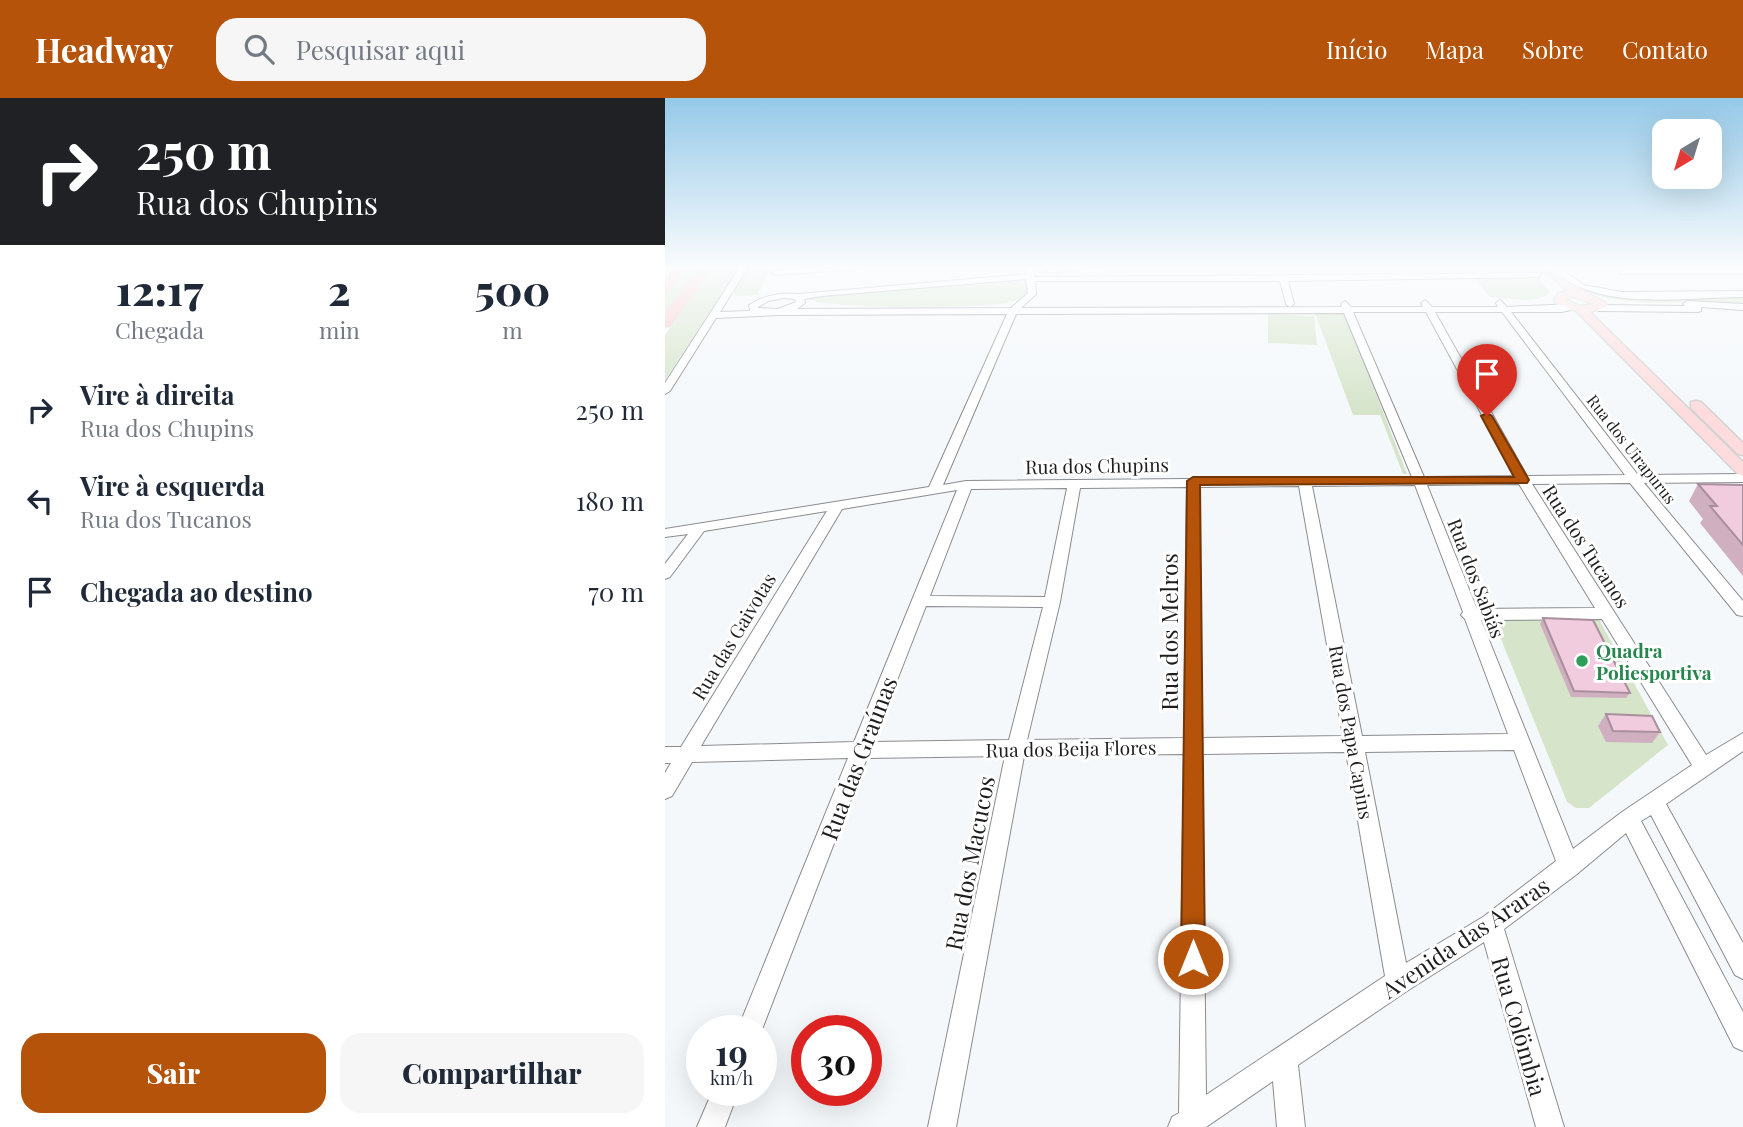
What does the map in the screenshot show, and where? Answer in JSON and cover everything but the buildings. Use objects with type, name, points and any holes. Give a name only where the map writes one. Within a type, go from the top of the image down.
[{"type":"main road","points":[[1595,315],[1743,471]]},
{"type":"main road","points":[[1604,315],[1743,450]]},
{"type":"street","points":[[665,391],[713,315]]},
{"type":"street","points":[[935,489],[1012,315]]},
{"type":"street","name":"Rua dos Sabiás","points":[[1350,315],[1420,482],[1469,615],[1569,867]]},
{"type":"street","name":"Rua dos Tucanos","points":[[1431,315],[1523,480],[1704,768]]},
{"type":"street","name":"Rua dos Uirapurus","points":[[1509,315],[1633,479],[1743,611]]},
{"type":"street","name":"Rua dos Chupins","points":[[665,533],[966,485],[1743,478]]},
{"type":"street","name":"Rua dos Melros","points":[[1187,1123],[1193,481]]},
{"type":"street","name":"Rua dos Papa Capins","points":[[1305,482],[1398,982]]},
{"type":"street","name":"Rua das Graúnas","points":[[756,1015],[966,485]]},
{"type":"street","name":"Rua dos Macucos","points":[[942,1127],[1016,749],[1052,602],[1074,486]]},
{"type":"street","name":"Rua das Gaivotas","points":[[665,790],[838,504]]},
{"type":"street","points":[[665,574],[700,527]]},
{"type":"street","points":[[918,601],[1052,602]]},
{"type":"street","points":[[1469,615],[1607,612]]},
{"type":"street","name":"Avenida das Araras","points":[[1187,1123],[1398,982],[1491,925],[1629,818],[1655,803],[1743,741]]},
{"type":"street","name":"Rua dos Beija Flores","points":[[665,755],[1519,742]]},
{"type":"street","points":[[1655,803],[1743,967]]},
{"type":"street","points":[[1629,818],[1743,1038]]},
{"type":"street","name":"Rua Colömbia","points":[[1491,925],[1550,1127]]},
{"type":"street","points":[[1284,1059],[1291,1127]]},
{"type":"street","points":[[711,1127],[720,1106]]},
{"type":"green space","points":[[679,315],[708,315],[665,380],[665,335]]},
{"type":"green space","points":[[1268,315],[1314,316],[1317,345],[1268,343]]},
{"type":"green space","points":[[1316,315],[1346,316],[1407,474],[1403,474],[1380,415],[1353,415]]},
{"type":"green space","points":[[1597,616],[1668,745],[1589,808],[1576,808],[1567,802],[1492,617]]},
{"type":"place","name":"Quadra Poliesportiva","points":[[1582,661]]},
{"type":"route","points":[[1193,959],[1193,481],[1523,480],[1487,416]]}]
